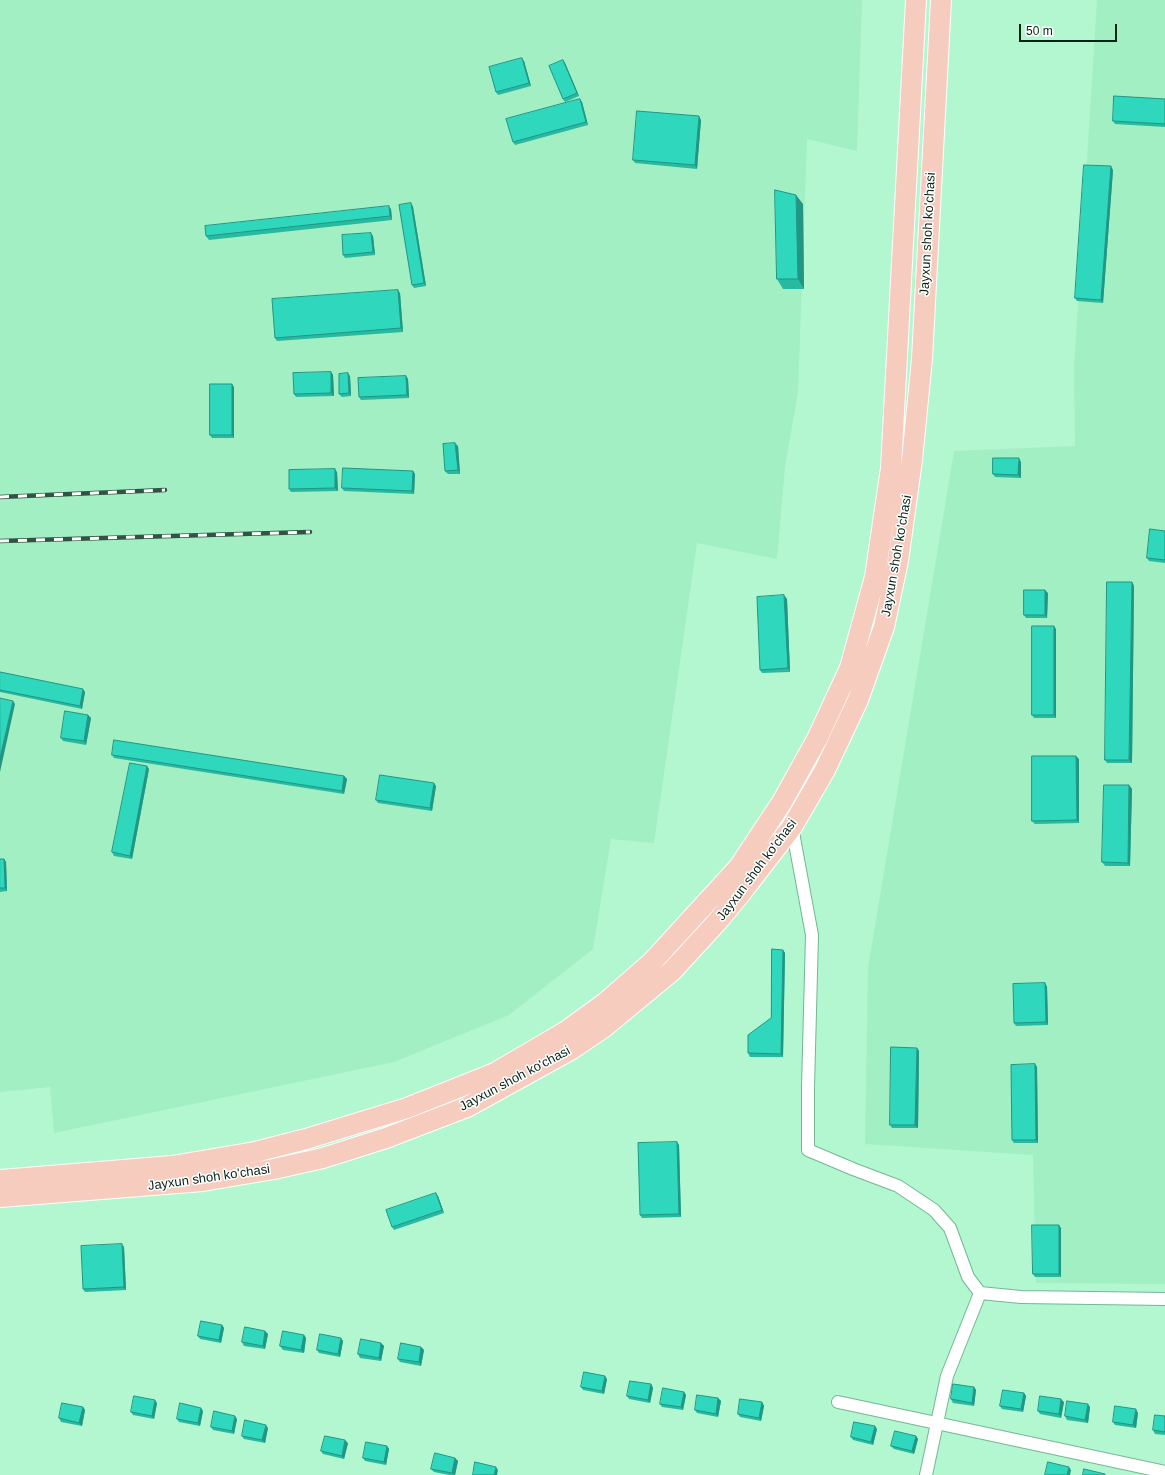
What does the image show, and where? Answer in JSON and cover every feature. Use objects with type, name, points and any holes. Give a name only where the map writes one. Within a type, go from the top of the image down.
[{"type":"highway","name":"Jayxun shoh ko'chasi","points":[[0,1180],[172,1166],[255,1152],[306,1139],[407,1108],[495,1073],[565,1032],[604,1003],[652,962],[739,867],[782,802],[817,739],[850,668],[876,577],[890,468],[916,0]]},
{"type":"highway","name":"Jayxun shoh ko'chasi","points":[[0,1197],[202,1181],[274,1169],[323,1158],[386,1138],[467,1107],[572,1049],[603,1028],[672,972],[717,922],[792,827],[825,770],[858,700],[884,627],[898,561],[912,460],[922,359],[941,0]]},
{"type":"highway","points":[[914,28],[939,28]]},
{"type":"street","points":[[792,827],[812,935],[808,1150],[898,1186],[934,1210],[950,1228],[968,1277],[980,1293],[1021,1298],[1165,1299]]},
{"type":"street","points":[[926,1475],[947,1376],[980,1293]]},
{"type":"street","points":[[838,1402],[1165,1472]]},
{"type":"shaded area","points":[[0,0],[862,0],[857,151],[807,139],[798,392],[785,467],[777,559],[697,543],[654,843],[611,839],[593,949],[509,1015],[394,1062],[54,1133],[50,1087],[0,1092]]},
{"type":"shaded area","points":[[1097,0],[1165,0],[1165,1284],[1036,1283],[1033,1155],[865,1144],[868,968],[954,451],[1075,446],[1074,367]]},
{"type":"building","points":[[522,58],[529,83],[496,92],[489,67]]},
{"type":"building","points":[[563,60],[577,93],[563,99],[549,66]]},
{"type":"building","points":[[1114,96],[1165,99],[1165,124],[1113,121]]},
{"type":"building","points":[[580,99],[586,122],[513,142],[506,119]]},
{"type":"building","points":[[637,111],[699,116],[695,165],[633,160]]},
{"type":"building","points":[[1084,165],[1111,166],[1101,300],[1075,298]]},
{"type":"building","points":[[775,190],[796,195],[798,279],[777,279]]},
{"type":"building","points":[[411,203],[424,283],[412,285],[399,205]]},
{"type":"building","points":[[389,206],[390,216],[206,236],[205,226]]},
{"type":"building","points":[[371,233],[373,252],[343,255],[342,235]]},
{"type":"building","points":[[398,290],[401,328],[275,338],[272,299]]},
{"type":"building","points":[[331,372],[331,393],[294,394],[293,373]]},
{"type":"building","points":[[348,373],[349,393],[339,394],[339,374]]},
{"type":"building","points":[[406,376],[407,395],[359,397],[358,378]]},
{"type":"building","points":[[210,384],[232,384],[232,435],[210,435]]},
{"type":"building","points":[[455,443],[458,470],[445,471],[443,444]]},
{"type":"building","points":[[993,458],[1019,458],[1018,475],[993,474]]},
{"type":"building","points":[[343,468],[413,471],[412,491],[342,488]]},
{"type":"building","points":[[335,469],[335,488],[289,489],[289,470]]},
{"type":"building","points":[[1150,529],[1165,531],[1165,560],[1147,558]]},
{"type":"building","points":[[1107,582],[1132,582],[1129,760],[1105,760]]},
{"type":"building","points":[[1024,590],[1045,590],[1045,615],[1024,615]]},
{"type":"building","points":[[784,595],[788,668],[760,670],[757,597]]},
{"type":"building","points":[[1032,626],[1054,626],[1054,715],[1032,715]]},
{"type":"building","points":[[0,672],[83,689],[80,706],[0,690]]},
{"type":"building","points":[[0,698],[13,701],[0,758]]},
{"type":"building","points":[[65,711],[88,715],[84,741],[61,738]]},
{"type":"building","points":[[114,740],[344,776],[342,791],[112,755]]},
{"type":"building","points":[[1032,756],[1076,756],[1077,820],[1032,821]]},
{"type":"building","points":[[130,763],[147,766],[130,856],[112,852]]},
{"type":"building","points":[[380,775],[434,783],[430,808],[376,800]]},
{"type":"building","points":[[1104,785],[1129,785],[1128,863],[1102,862]]},
{"type":"building","points":[[0,859],[4,859],[5,888],[0,888]]},
{"type":"building","points":[[772,949],[783,950],[781,1054],[748,1053],[748,1035],[771,1018]]},
{"type":"building","points":[[1045,983],[1046,1022],[1014,1023],[1013,984]]},
{"type":"building","points":[[891,1047],[917,1048],[915,1125],[890,1125]]},
{"type":"building","points":[[1035,1064],[1036,1140],[1012,1140],[1011,1065]]},
{"type":"building","points":[[677,1142],[679,1214],[640,1215],[638,1143]]},
{"type":"building","points":[[436,1193],[442,1210],[392,1227],[386,1210]]},
{"type":"building","points":[[1032,1225],[1059,1225],[1059,1274],[1033,1274]]},
{"type":"building","points":[[122,1244],[124,1287],[83,1289],[81,1246]]},
{"type":"building","points":[[201,1321],[222,1325],[219,1340],[198,1336]]},
{"type":"building","points":[[245,1327],[265,1331],[263,1346],[242,1342]]},
{"type":"building","points":[[283,1331],[304,1335],[301,1350],[280,1346]]},
{"type":"building","points":[[320,1334],[341,1338],[338,1354],[317,1350]]},
{"type":"building","points":[[361,1339],[381,1343],[379,1358],[358,1354]]},
{"type":"building","points":[[401,1343],[421,1347],[419,1362],[398,1359]]},
{"type":"building","points":[[584,1372],[605,1376],[602,1391],[581,1387]]},
{"type":"building","points":[[630,1381],[651,1384],[648,1400],[627,1396]]},
{"type":"building","points":[[953,1384],[974,1387],[972,1403],[951,1399]]},
{"type":"building","points":[[663,1388],[684,1392],[681,1407],[660,1404]]},
{"type":"building","points":[[1003,1390],[1024,1393],[1021,1409],[1000,1406]]},
{"type":"building","points":[[697,1395],[718,1398],[716,1414],[695,1410]]},
{"type":"building","points":[[134,1396],[155,1400],[152,1416],[131,1412]]},
{"type":"building","points":[[1040,1396],[1061,1399],[1059,1414],[1038,1411]]},
{"type":"building","points":[[740,1399],[762,1402],[759,1418],[738,1414]]},
{"type":"building","points":[[1067,1401],[1088,1404],[1085,1420],[1065,1416]]},
{"type":"building","points":[[62,1403],[83,1407],[79,1423],[59,1418]]},
{"type":"building","points":[[180,1403],[201,1408],[198,1423],[177,1419]]},
{"type":"building","points":[[1115,1406],[1136,1409],[1133,1425],[1113,1422]]},
{"type":"building","points":[[214,1411],[235,1416],[232,1431],[211,1427]]},
{"type":"building","points":[[1155,1415],[1165,1416],[1165,1432],[1153,1430]]},
{"type":"building","points":[[245,1420],[266,1425],[262,1440],[242,1436]]},
{"type":"building","points":[[854,1422],[875,1426],[871,1442],[851,1437]]},
{"type":"building","points":[[895,1431],[916,1436],[912,1451],[891,1446]]},
{"type":"building","points":[[325,1436],[345,1440],[342,1456],[321,1451]]},
{"type":"building","points":[[366,1442],[387,1446],[384,1462],[363,1458]]},
{"type":"building","points":[[435,1453],[455,1458],[452,1473],[431,1469]]},
{"type":"building","points":[[475,1462],[496,1467],[494,1475],[473,1475]]},
{"type":"building","points":[[1048,1462],[1069,1467],[1067,1475],[1045,1475]]},
{"type":"building","points":[[1084,1469],[1105,1474],[1105,1475],[1083,1475]]},
{"type":"railway","points":[[0,497],[165,490]]},
{"type":"railway","points":[[0,541],[310,532]]}]
